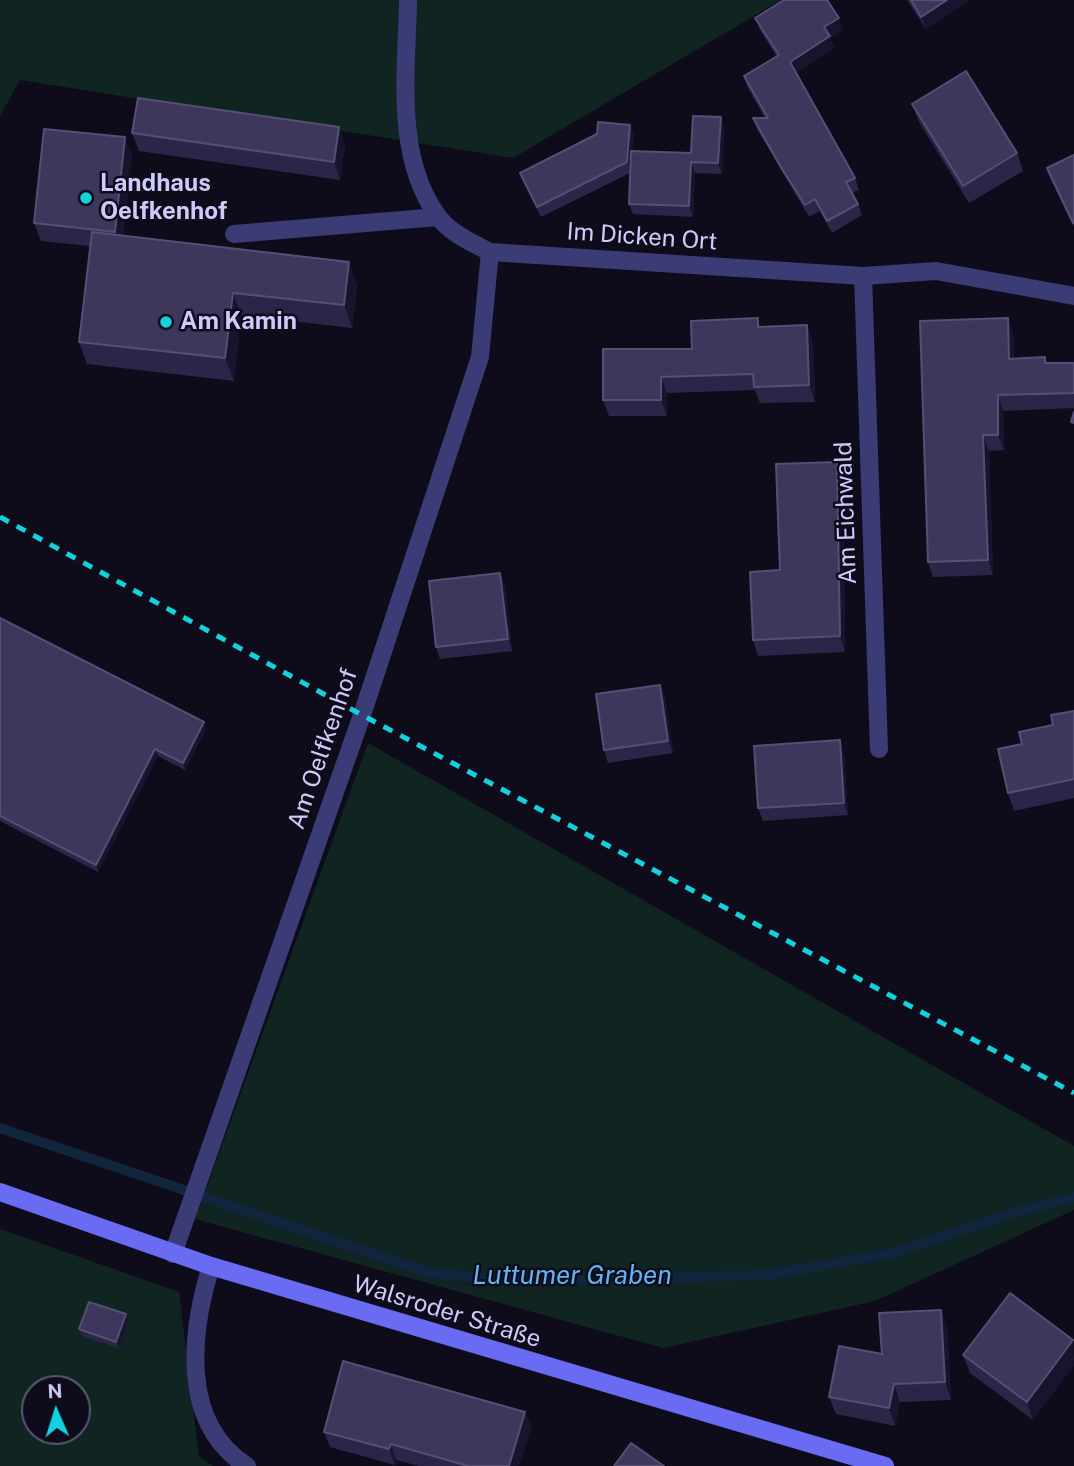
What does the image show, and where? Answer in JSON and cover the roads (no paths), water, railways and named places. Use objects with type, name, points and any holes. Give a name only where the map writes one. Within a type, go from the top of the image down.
[{"type":"main road","name":"Walsroder Straße","points":[[0,1192],[211,1266],[885,1466]]},
{"type":"street","name":"Im Dicken Ort","points":[[408,0],[407,125],[415,166],[438,217],[464,238],[490,252],[863,276],[936,271],[1074,296]]},
{"type":"street","points":[[234,234],[438,217]]},
{"type":"street","name":"Am Oelfkenhof","points":[[173,1254],[362,715],[480,357],[490,252]]},
{"type":"street","name":"Am Eichwald","points":[[863,276],[879,749]]},
{"type":"street","points":[[211,1266],[198,1311],[193,1358],[197,1388],[207,1417],[220,1440],[236,1459],[247,1466]]},
{"type":"waterway","name":"Luttumer Graben","points":[[0,1128],[430,1273],[516,1281],[768,1275],[893,1253],[1022,1210],[1074,1197]]},
{"type":"railway","points":[[0,517],[362,715],[1074,1093]]},
{"type":"place","name":"Landhaus Oelfkenhof","points":[[86,198]]},
{"type":"place","name":"Am Kamin","points":[[166,322]]}]
